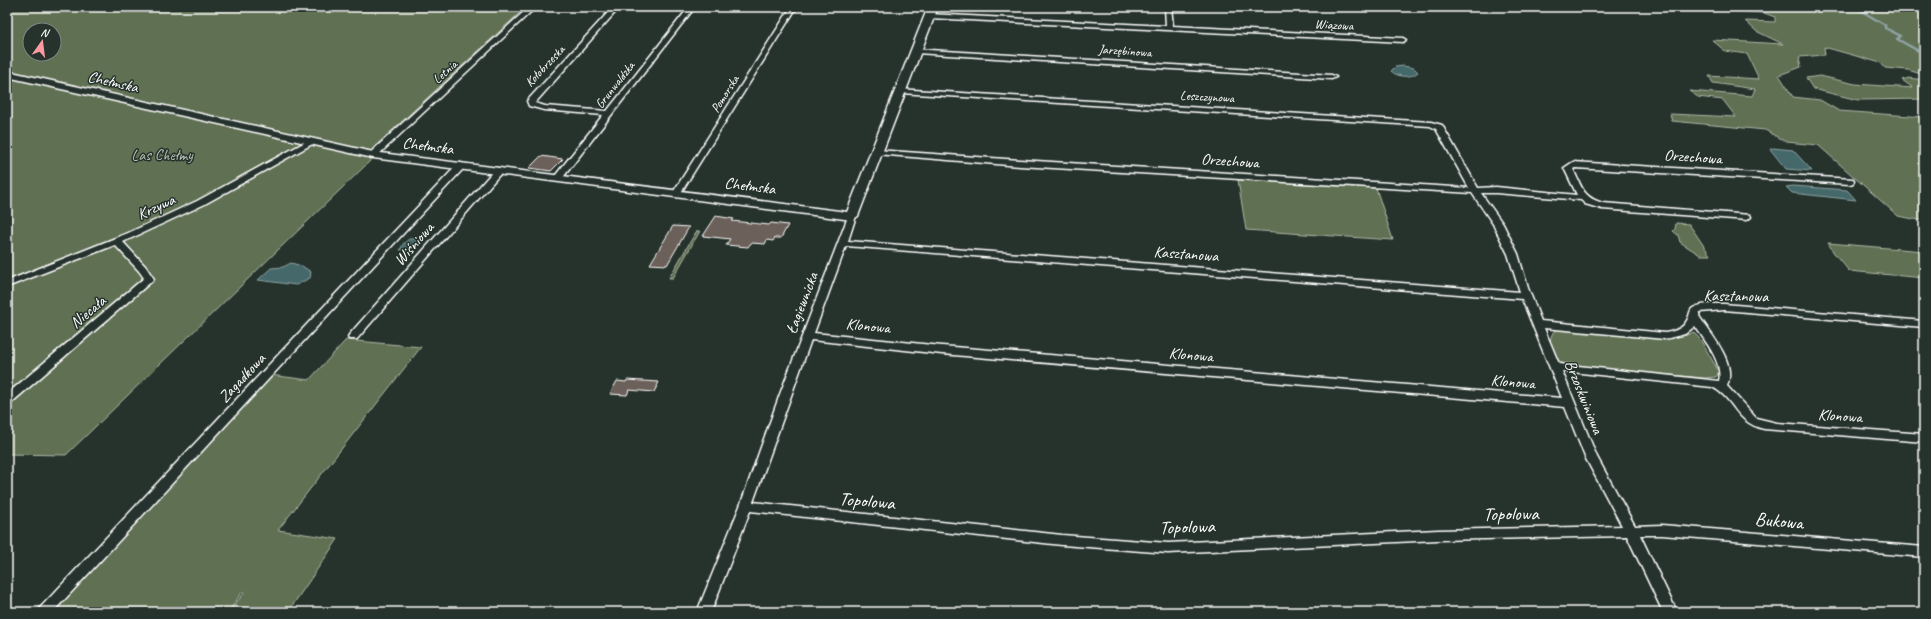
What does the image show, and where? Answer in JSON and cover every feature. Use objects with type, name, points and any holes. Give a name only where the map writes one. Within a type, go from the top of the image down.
[{"type":"street","name":"Letnia","points":[[373,155],[533,7]]},
{"type":"street","name":"Kołobrzeska","points":[[608,113],[544,108],[532,104],[531,101],[617,7]]},
{"type":"street","name":"Grunwaldzka","points":[[558,178],[692,7]]},
{"type":"street","name":"Pomorska","points":[[676,194],[794,7]]},
{"type":"street","points":[[1168,7],[1170,29]]},
{"type":"street","name":"Wiązowa","points":[[931,12],[1170,29],[1403,40]]},
{"type":"street","name":"Łagiewnicka","points":[[704,612],[746,506],[785,394],[876,152],[931,12]]},
{"type":"street","name":"Jarzębinowa","points":[[916,51],[1332,77]]},
{"type":"street","name":"Chełmska","points":[[7,74],[373,155],[852,216]]},
{"type":"street","name":"Leszczynowa","points":[[900,91],[1431,124],[1442,128],[1475,191]]},
{"type":"street","name":"Krzywa","points":[[7,284],[117,241],[200,203],[312,142]]},
{"type":"street","name":"Orzechowa","points":[[876,152],[1020,163],[1475,191],[1496,190],[1583,198]]},
{"type":"street","name":"Orzechowa","points":[[1747,217],[1602,206],[1588,202],[1583,198],[1568,168],[1572,165],[1850,181]]},
{"type":"street","name":"Zagadkowa","points":[[45,612],[462,166]]},
{"type":"street","name":"Wiśniowa","points":[[353,337],[498,171]]},
{"type":"street","name":"Brzoskwiniowa","points":[[1475,191],[1498,224],[1513,254],[1526,296],[1591,457],[1631,530],[1670,612]]},
{"type":"street","name":"Niecała","points":[[8,397],[149,279],[143,269],[117,241]]},
{"type":"street","name":"Kasztanowa","points":[[843,243],[1526,296]]},
{"type":"street","name":"Kasztanowa","points":[[1538,324],[1664,336],[1676,335],[1687,330],[1694,317],[1695,311],[1698,309],[1724,307],[1924,324]]},
{"type":"street","points":[[1694,317],[1723,363],[1726,372],[1725,382],[1722,386]]},
{"type":"street","name":"Klonowa","points":[[808,336],[942,350],[1570,403]]},
{"type":"street","name":"Klonowa","points":[[1555,367],[1695,380],[1722,386],[1731,394],[1748,417],[1761,424],[1777,427],[1924,438]]},
{"type":"street","name":"Topolowa","points":[[746,506],[821,516],[1084,543],[1168,548],[1438,535],[1631,530]]},
{"type":"street","name":"Bukowa","points":[[1631,530],[1662,530],[1924,552]]},
{"type":"green space","name":"Las Chełmy","points":[[7,7],[526,7],[373,148],[370,161],[66,455],[7,454]]},
{"type":"green space","points":[[1672,7],[1924,7],[1924,75],[1908,70],[1885,68],[1881,63],[1824,47],[1825,55],[1799,57],[1801,67],[1779,75],[1793,97],[1820,100],[1839,111],[1924,117],[1924,221],[1898,216],[1818,145],[1786,142],[1765,130],[1672,121],[1670,114],[1736,117],[1723,100],[1698,97],[1689,91],[1752,96],[1755,89],[1713,83],[1709,76],[1759,79],[1747,54],[1725,51],[1712,40],[1783,44],[1756,31],[1745,21],[1775,22],[1775,17],[1764,13]]},
{"type":"green space","points":[[1820,76],[1855,84],[1913,88],[1902,80],[1909,78],[1924,80],[1924,99],[1858,100],[1813,89],[1806,78]]},
{"type":"green space","points":[[1238,180],[1376,188],[1393,240],[1246,230]]},
{"type":"green space","points":[[1676,223],[1689,224],[1710,255],[1700,255],[1680,242],[1678,235],[1673,231]]},
{"type":"green space","points":[[700,231],[673,278],[669,278],[696,232]]},
{"type":"green space","points":[[1828,243],[1924,251],[1924,278],[1849,271]]},
{"type":"green space","points":[[1558,327],[1607,334],[1668,338],[1683,336],[1693,332],[1700,339],[1719,372],[1716,377],[1704,378],[1568,366],[1558,359],[1551,349],[1551,337],[1553,332]]},
{"type":"green space","points":[[346,340],[421,347],[278,530],[338,539],[288,612],[229,612],[244,593],[243,591],[228,612],[54,612],[270,375],[309,380]]},
{"type":"water","points":[[1403,66],[1414,68],[1418,72],[1409,76],[1401,76],[1391,71],[1395,67]]},
{"type":"water","points":[[1770,149],[1793,150],[1812,171],[1786,169]]},
{"type":"water","points":[[1793,186],[1847,190],[1856,200],[1792,193],[1786,187]]},
{"type":"water","points":[[409,239],[419,239],[421,241],[414,249],[400,250],[403,244]]},
{"type":"water","points":[[291,263],[302,266],[311,272],[310,278],[296,285],[258,280],[271,268],[283,267]]},
{"type":"building","points":[[541,156],[563,159],[551,171],[529,168]]},
{"type":"building","points":[[716,216],[734,219],[732,221],[769,225],[771,223],[788,225],[781,238],[775,238],[773,241],[767,240],[765,244],[751,243],[748,247],[726,245],[730,239],[703,236]]},
{"type":"building","points":[[673,226],[689,227],[667,265],[650,264]]},
{"type":"building","points":[[627,380],[659,382],[654,392],[629,390],[627,395],[610,394],[617,381],[626,382]]},
{"type":"waterway","points":[[1855,7],[1885,25],[1885,28],[1901,36],[1897,39],[1924,54]]}]
